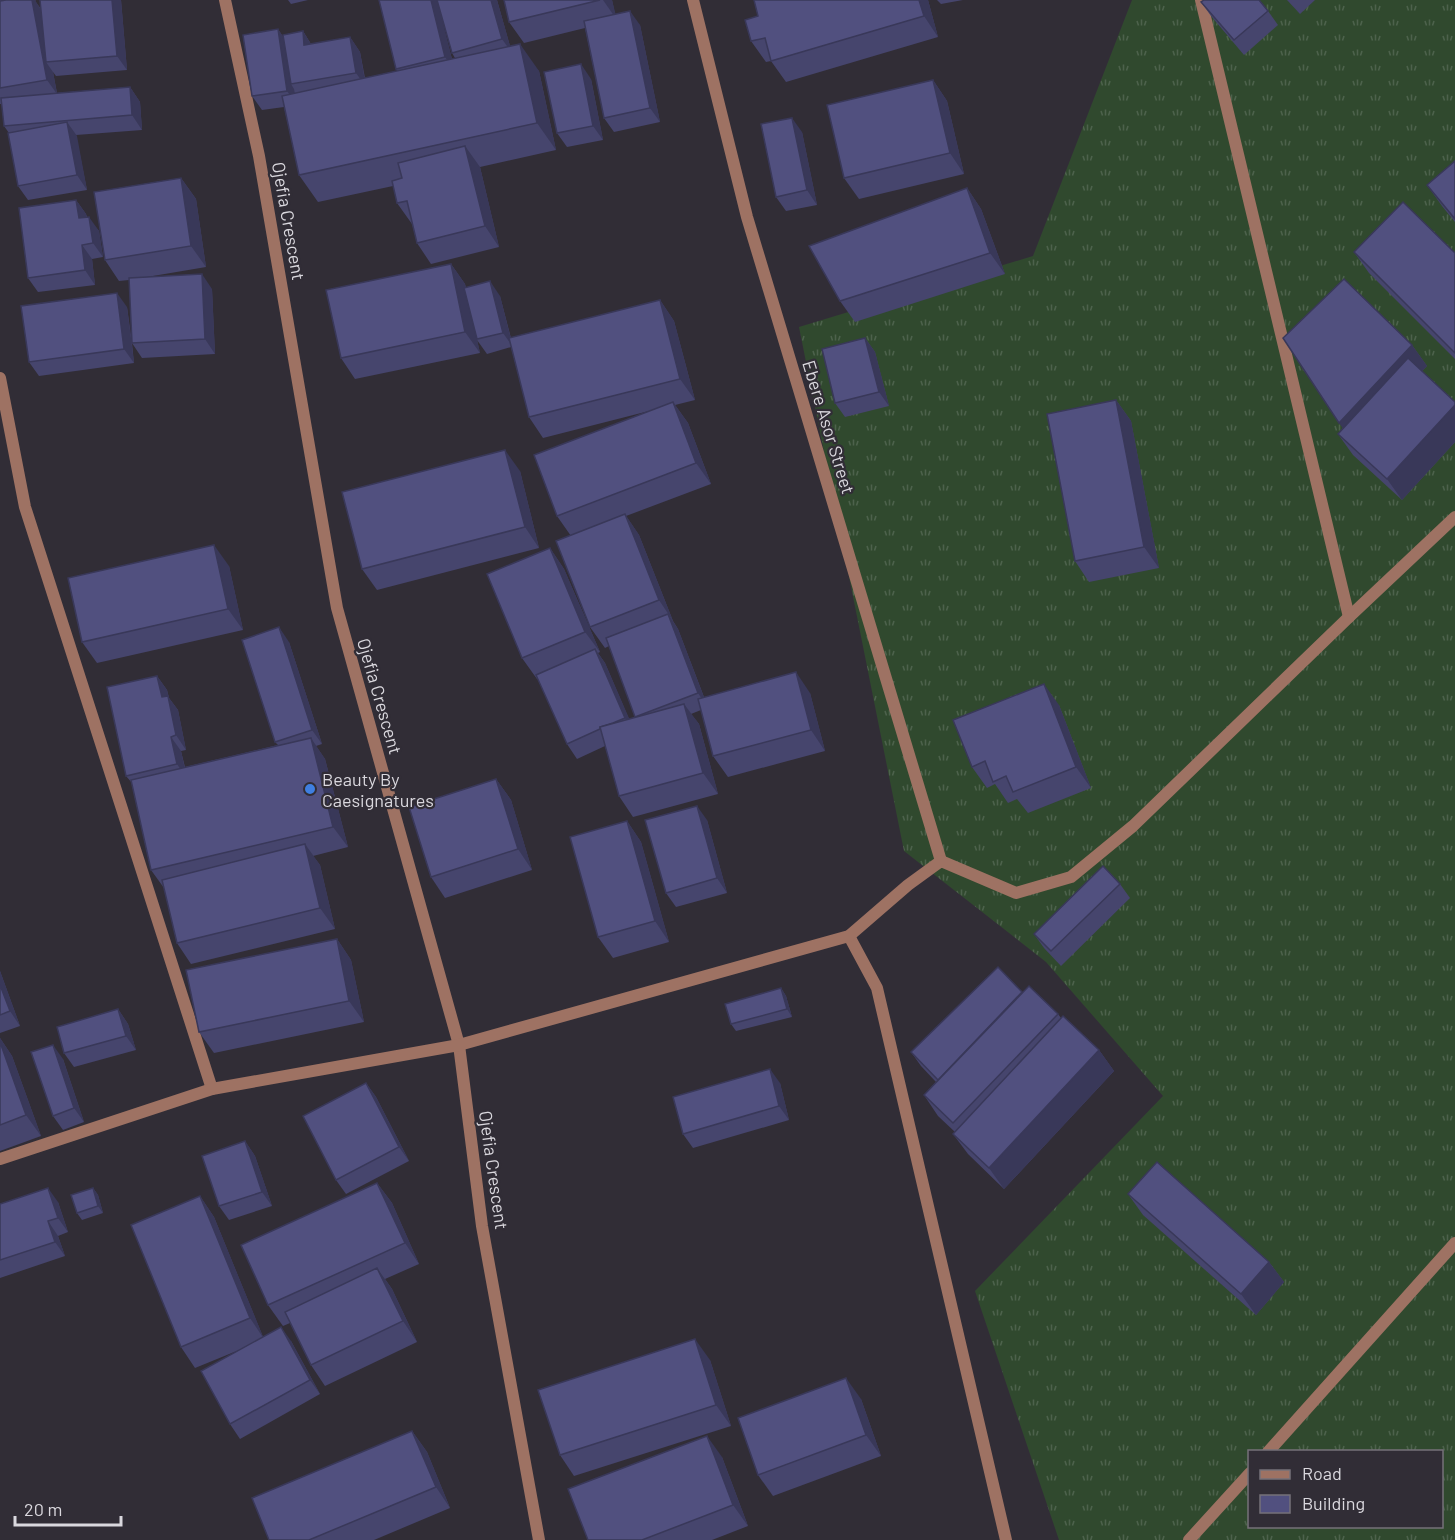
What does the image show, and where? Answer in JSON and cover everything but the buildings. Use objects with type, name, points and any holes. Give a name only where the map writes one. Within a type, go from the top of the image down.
[{"type":"street","name":"Ojefia Crescent","points":[[225,0],[259,156],[337,608],[459,1045],[482,1226],[539,1540]]},
{"type":"street","name":"Ebere Asor Street","points":[[693,0],[747,218],[941,861]]},
{"type":"street","points":[[1201,0],[1349,617]]},
{"type":"street","points":[[0,378],[25,507],[212,1089]]},
{"type":"street","points":[[0,1159],[212,1089],[459,1045],[849,936],[908,885],[941,861],[1017,893],[1071,877],[1133,826],[1455,517]]},
{"type":"street","points":[[849,936],[877,988],[1006,1540]]},
{"type":"street","points":[[1270,1450],[1455,1243]]},
{"type":"street","points":[[1189,1540],[1248,1475]]},
{"type":"green space","points":[[1132,0],[1455,0],[1455,1540],[1059,1540],[975,1291],[1163,1096],[1046,962],[904,851],[799,327],[1033,256]]},
{"type":"place","name":"Beauty By Caesignatures","points":[[310,789]]}]
